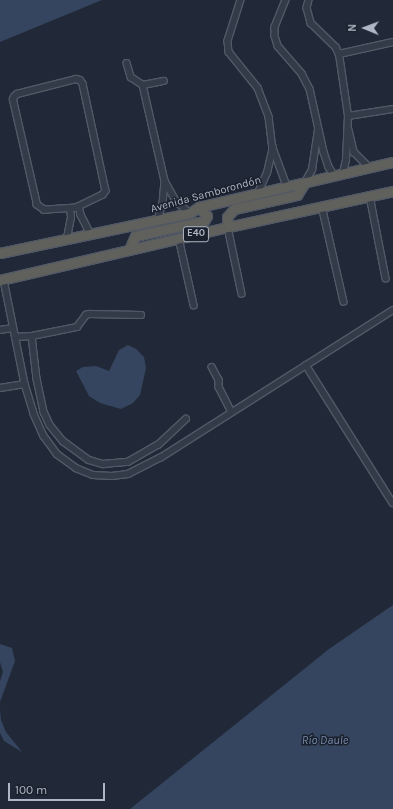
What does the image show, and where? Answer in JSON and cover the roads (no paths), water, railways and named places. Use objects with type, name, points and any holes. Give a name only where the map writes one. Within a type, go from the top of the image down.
[{"type":"highway","name":"Avenida Samborondón","points":[[0,253],[190,213],[199,207],[393,162]]},
{"type":"highway","points":[[228,227],[227,217],[234,209],[297,195],[305,182]]},
{"type":"highway","name":"E40","points":[[2,280],[179,238],[393,191]]},
{"type":"highway","points":[[129,250],[135,236],[204,221],[207,216],[199,207]]},
{"type":"street","points":[[242,0],[228,41],[228,52],[258,88],[269,117],[273,148],[287,186]]},
{"type":"street","points":[[286,0],[276,27],[275,36],[278,46],[302,74],[310,89],[329,167],[338,174],[348,128],[348,116],[340,54],[336,47],[311,23],[308,8],[309,0]]},
{"type":"street","points":[[340,54],[393,42]]},
{"type":"street","points":[[127,63],[131,77],[143,85],[164,181],[163,204],[158,220]]},
{"type":"street","points":[[76,79],[80,80],[83,84],[106,186],[103,195],[79,206],[70,209],[44,210],[37,205],[13,100],[17,94],[76,79]]},
{"type":"street","points":[[143,85],[164,81]]},
{"type":"street","points":[[348,116],[393,109]]},
{"type":"street","points":[[305,182],[312,170],[319,126]]},
{"type":"street","points":[[348,128],[354,152],[369,167]]},
{"type":"street","points":[[258,193],[267,173],[273,148]]},
{"type":"street","points":[[164,181],[176,201],[190,213]]},
{"type":"street","points":[[370,196],[386,278]]},
{"type":"street","points":[[79,206],[81,215],[90,233]]},
{"type":"street","points":[[322,206],[344,302]]},
{"type":"street","points":[[67,238],[71,217],[70,209]]},
{"type":"street","points":[[228,227],[242,294]]},
{"type":"street","points":[[179,238],[194,305]]},
{"type":"street","points":[[2,280],[25,384],[34,414],[44,436],[58,454],[64,459],[76,468],[93,475],[112,476],[128,474],[160,458],[393,310]]},
{"type":"street","points":[[15,337],[32,336],[77,327],[86,315],[90,314],[141,315]]},
{"type":"street","points":[[0,330],[13,328]]},
{"type":"street","points":[[32,336],[36,380],[44,412],[50,425],[63,441],[89,460],[103,464],[128,462],[158,445],[186,419]]},
{"type":"street","points":[[306,365],[393,503]]},
{"type":"street","points":[[212,367],[219,380],[218,387],[232,412]]},
{"type":"street","points":[[0,388],[25,384]]},
{"type":"water","points":[[0,0],[102,0],[0,42]]},
{"type":"water","points":[[128,345],[136,349],[144,357],[146,368],[140,395],[133,403],[121,409],[100,403],[89,396],[76,371],[83,367],[96,366],[109,371],[119,350]]},
{"type":"water","name":"Río Daule","points":[[393,605],[393,809],[130,809],[329,649]]},
{"type":"water","points":[[0,644],[12,648],[15,661],[0,702],[0,681],[3,672],[0,662]]},
{"type":"water","points":[[0,710],[1,720],[6,732],[22,752],[4,741],[0,733]]}]
